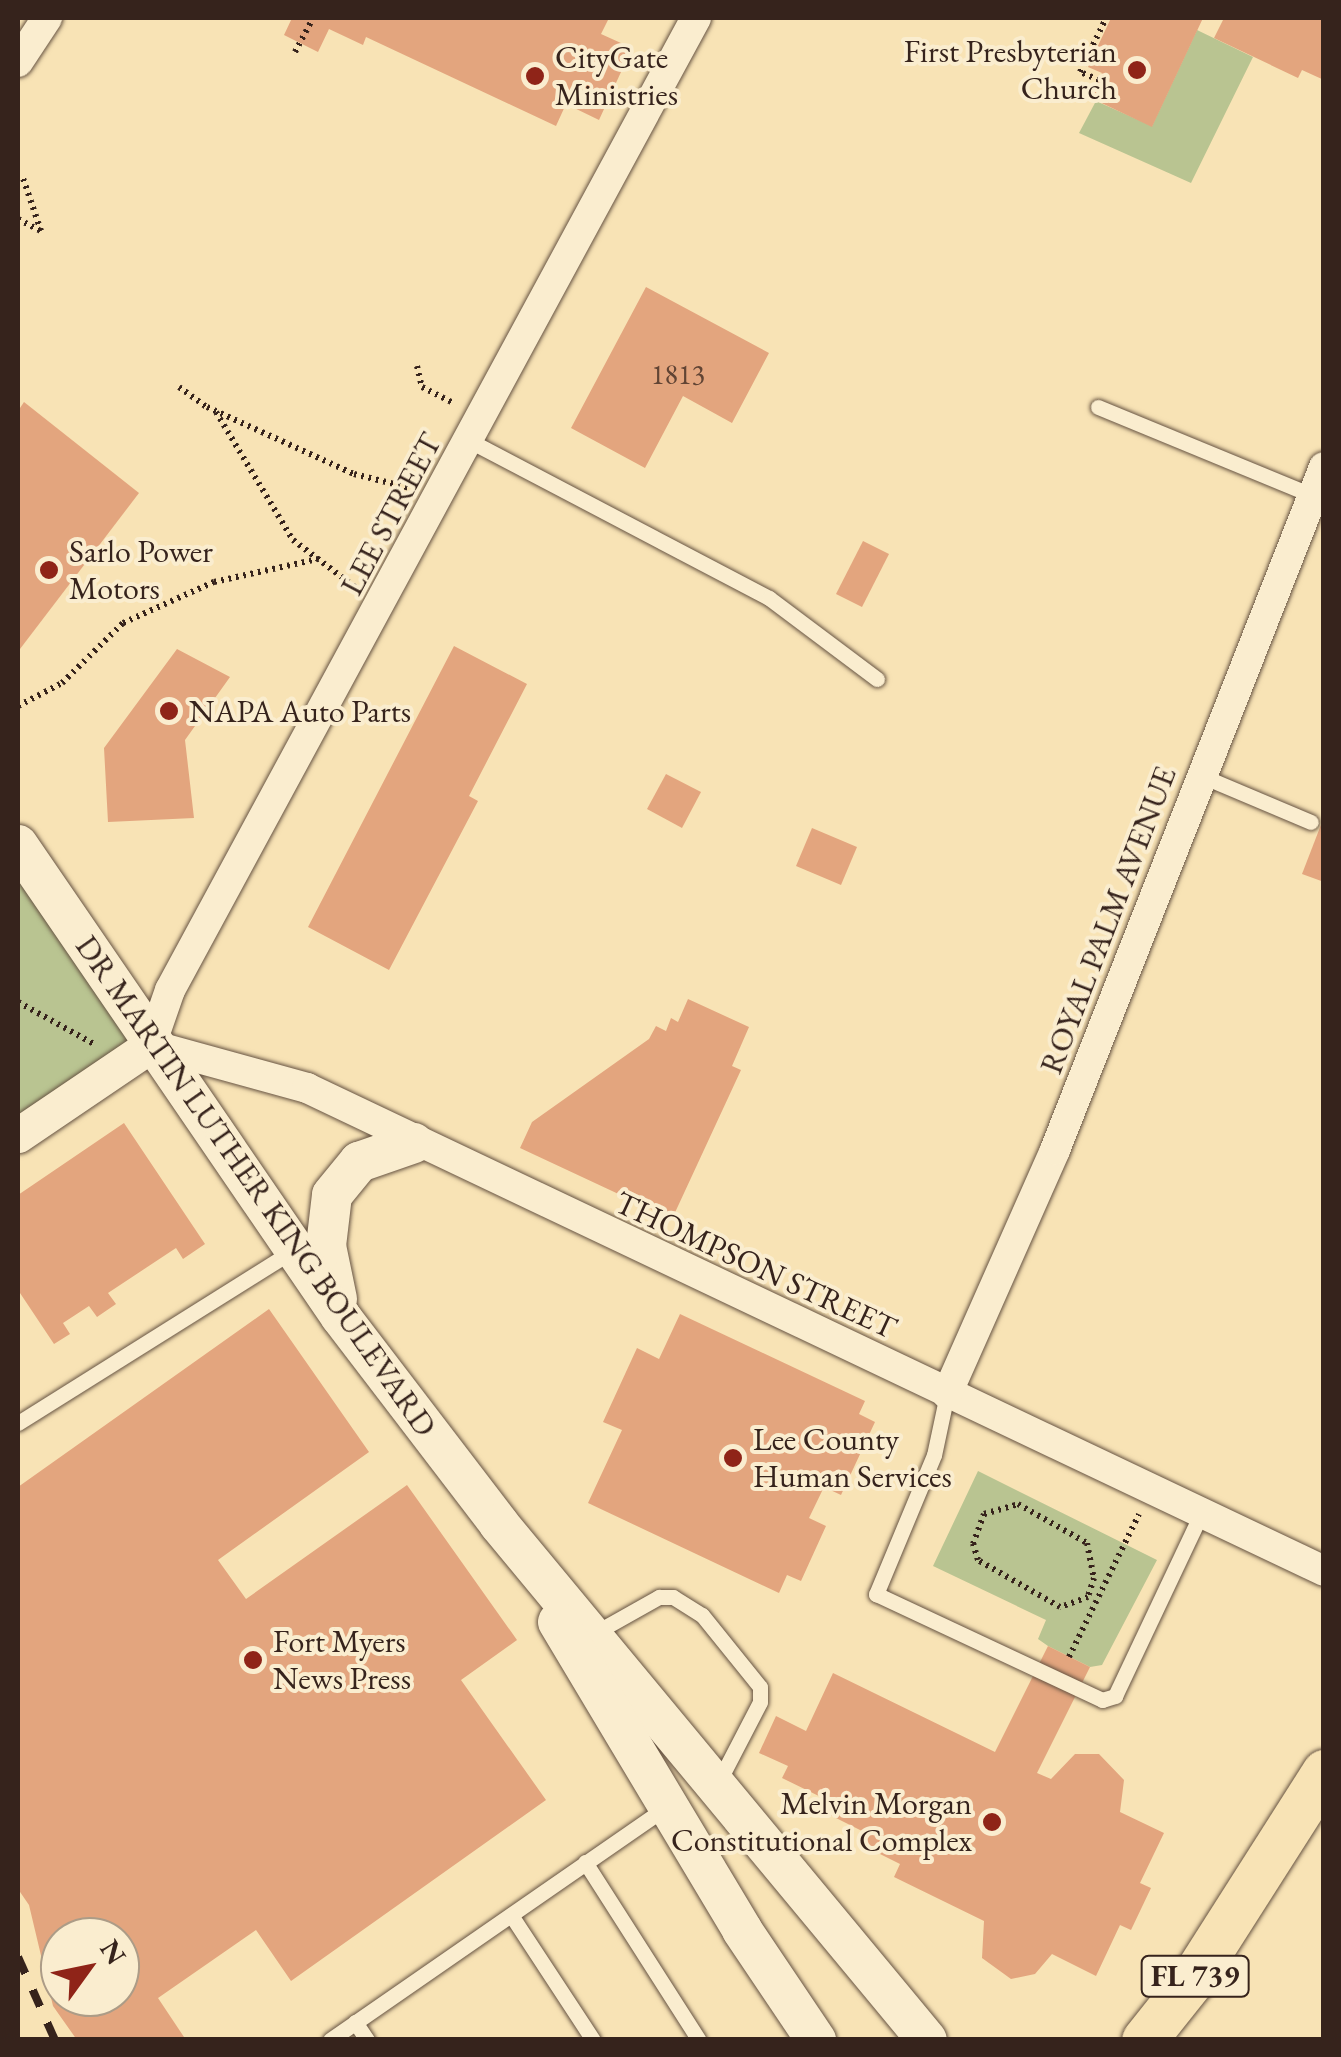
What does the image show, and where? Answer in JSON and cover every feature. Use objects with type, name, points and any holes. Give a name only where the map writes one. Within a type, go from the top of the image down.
[{"type":"main road","name":"DR MARTIN LUTHER KING BOULEVARD","points":[[18,845],[138,1054],[294,1250],[341,1318],[499,1524],[718,1781],[928,2040]]},
{"type":"main road","points":[[341,1318],[326,1246],[332,1196],[359,1162],[414,1142]]},
{"type":"main road","name":"DR MARTIN LUTHER KING BOULEVARD","points":[[499,1524],[668,1806],[816,2040]]},
{"type":"main road","name":"FL 739","points":[[1144,2040],[1191,1981],[1324,1772]]},
{"type":"main road","points":[[668,1806],[690,1796],[718,1811],[891,2026],[914,2040]]},
{"type":"street","points":[[18,62],[47,18]]},
{"type":"street","name":"LEE STREET","points":[[138,1054],[696,18]]},
{"type":"street","name":"ROYAL PALM AVENUE","points":[[948,1394],[1056,1150],[1324,466]]},
{"type":"street","points":[[18,1134],[138,1054]]},
{"type":"street","name":"THOMPSON STREET","points":[[138,1054],[308,1088],[1200,1516],[1324,1571]]},
{"type":"lane","points":[[1098,407],[1312,496]]},
{"type":"lane","points":[[476,429],[769,598],[878,679]]},
{"type":"lane","points":[[1202,776],[1311,822]]},
{"type":"lane","points":[[18,1423],[294,1250]]},
{"type":"lane","points":[[948,1394],[934,1455],[876,1594],[1102,1700],[1116,1696],[1200,1516]]},
{"type":"lane","points":[[593,1634],[659,1597],[673,1597],[702,1615],[760,1687],[760,1702],[718,1781]]},
{"type":"lane","points":[[330,2040],[668,1806]]},
{"type":"lane","points":[[585,1862],[698,2040]]},
{"type":"lane","points":[[511,1915],[593,2040]]},
{"type":"lane","points":[[355,2022],[367,2040]]},
{"type":"path","points":[[1099,80],[1080,72],[1106,18]]},
{"type":"path","points":[[295,52],[312,20]]},
{"type":"path","points":[[18,219],[41,232],[23,178]]},
{"type":"path","points":[[417,366],[422,387],[476,429]]},
{"type":"path","points":[[178,387],[216,411],[354,474],[440,496]]},
{"type":"path","points":[[216,411],[292,540],[384,602]]},
{"type":"path","points":[[18,706],[62,683],[123,623],[214,582],[318,560]]},
{"type":"path","points":[[18,1002],[138,1054]]},
{"type":"path","points":[[1018,1504],[1076,1531],[1092,1558],[1091,1590],[1076,1605],[1060,1607],[1009,1584],[978,1560],[973,1544],[984,1514],[1018,1504]]},
{"type":"path","points":[[1070,1657],[1139,1512]]},
{"type":"path","points":[[1091,1590],[1100,1594]]},
{"type":"green space","points":[[1197,30],[1253,57],[1191,183],[1079,133],[1096,101],[1152,126]]},
{"type":"green space","points":[[18,846],[152,1045],[18,1134]]},
{"type":"green space","points":[[978,1471],[1157,1560],[1102,1665],[1090,1667],[1048,1646],[1038,1639],[1046,1620],[933,1566]]},
{"type":"building","name":"CityGate Ministries","points":[[292,18],[609,18],[601,34],[632,48],[599,120],[566,104],[556,126],[366,37],[363,45],[329,29],[318,52],[284,35]]},
{"type":"building","name":"First Presbyterian Church","points":[[1111,18],[1203,18],[1152,127],[1091,98],[1102,73],[1088,67]]},
{"type":"building","name":"First Presbyterian Church","points":[[1224,18],[1324,18],[1324,80],[1302,70],[1298,78],[1214,38]]},
{"type":"building","points":[[646,287],[769,353],[732,423],[683,396],[645,468],[571,428]]},
{"type":"building","name":"Sarlo Power Motors","points":[[24,402],[139,493],[20,649],[18,411]]},
{"type":"building","points":[[863,541],[889,554],[862,607],[836,594]]},
{"type":"building","points":[[454,646],[527,684],[469,796],[478,801],[389,970],[308,927]]},
{"type":"building","name":"NAPA Auto Parts","points":[[177,649],[230,677],[185,740],[194,818],[108,822],[104,748]]},
{"type":"building","points":[[666,774],[701,792],[682,828],[647,809]]},
{"type":"building","points":[[1324,817],[1324,882],[1302,874]]},
{"type":"building","points":[[812,828],[857,847],[841,885],[796,866]]},
{"type":"building","points":[[688,999],[749,1027],[732,1066],[741,1070],[672,1219],[520,1148],[532,1122],[649,1039],[656,1026],[666,1031],[671,1018],[678,1022]]},
{"type":"building","points":[[124,1123],[205,1244],[183,1259],[176,1248],[108,1293],[116,1304],[97,1317],[89,1306],[63,1323],[70,1334],[54,1344],[18,1290],[18,1195]]},
{"type":"building","name":"Fort Myers News Press","points":[[269,1309],[369,1452],[218,1560],[246,1599],[407,1485],[517,1640],[461,1680],[546,1800],[291,1981],[256,1930],[158,1998],[186,2040],[77,2040],[61,2017],[140,2017],[140,1917],[40,1917],[40,1951],[29,1905],[18,1889],[18,1487]]},
{"type":"building","name":"Lee County Human Services","points":[[680,1314],[865,1401],[859,1414],[875,1422],[841,1495],[824,1487],[809,1518],[826,1526],[801,1581],[787,1575],[779,1593],[588,1503],[622,1430],[603,1422],[637,1348],[659,1359]]},
{"type":"building","name":"Melvin Morgan Constitutional Complex","points":[[1048,1646],[1090,1667],[1037,1773],[1051,1779],[1075,1754],[1099,1754],[1124,1780],[1120,1812],[1164,1833],[1140,1883],[1151,1888],[1131,1930],[1120,1925],[1096,1976],[1052,1954],[1035,1974],[1011,1979],[982,1958],[984,1921],[894,1877],[900,1864],[858,1843],[864,1832],[822,1811],[827,1800],[782,1778],[788,1766],[759,1753],[776,1716],[806,1731],[833,1673],[995,1752]]},
{"type":"railway","points":[[18,1957],[55,2040]]},
{"type":"place","name":"First Presbyterian Church","points":[[1137,70]]},
{"type":"place","name":"CityGate Ministries","points":[[535,76]]},
{"type":"place","name":"Sarlo Power Motors","points":[[49,570]]},
{"type":"place","name":"NAPA Auto Parts","points":[[169,711]]},
{"type":"place","name":"Lee County Human Services","points":[[733,1458]]},
{"type":"place","name":"Fort Myers News Press","points":[[253,1660]]},
{"type":"place","name":"Melvin Morgan Constitutional Complex","points":[[992,1822]]}]
